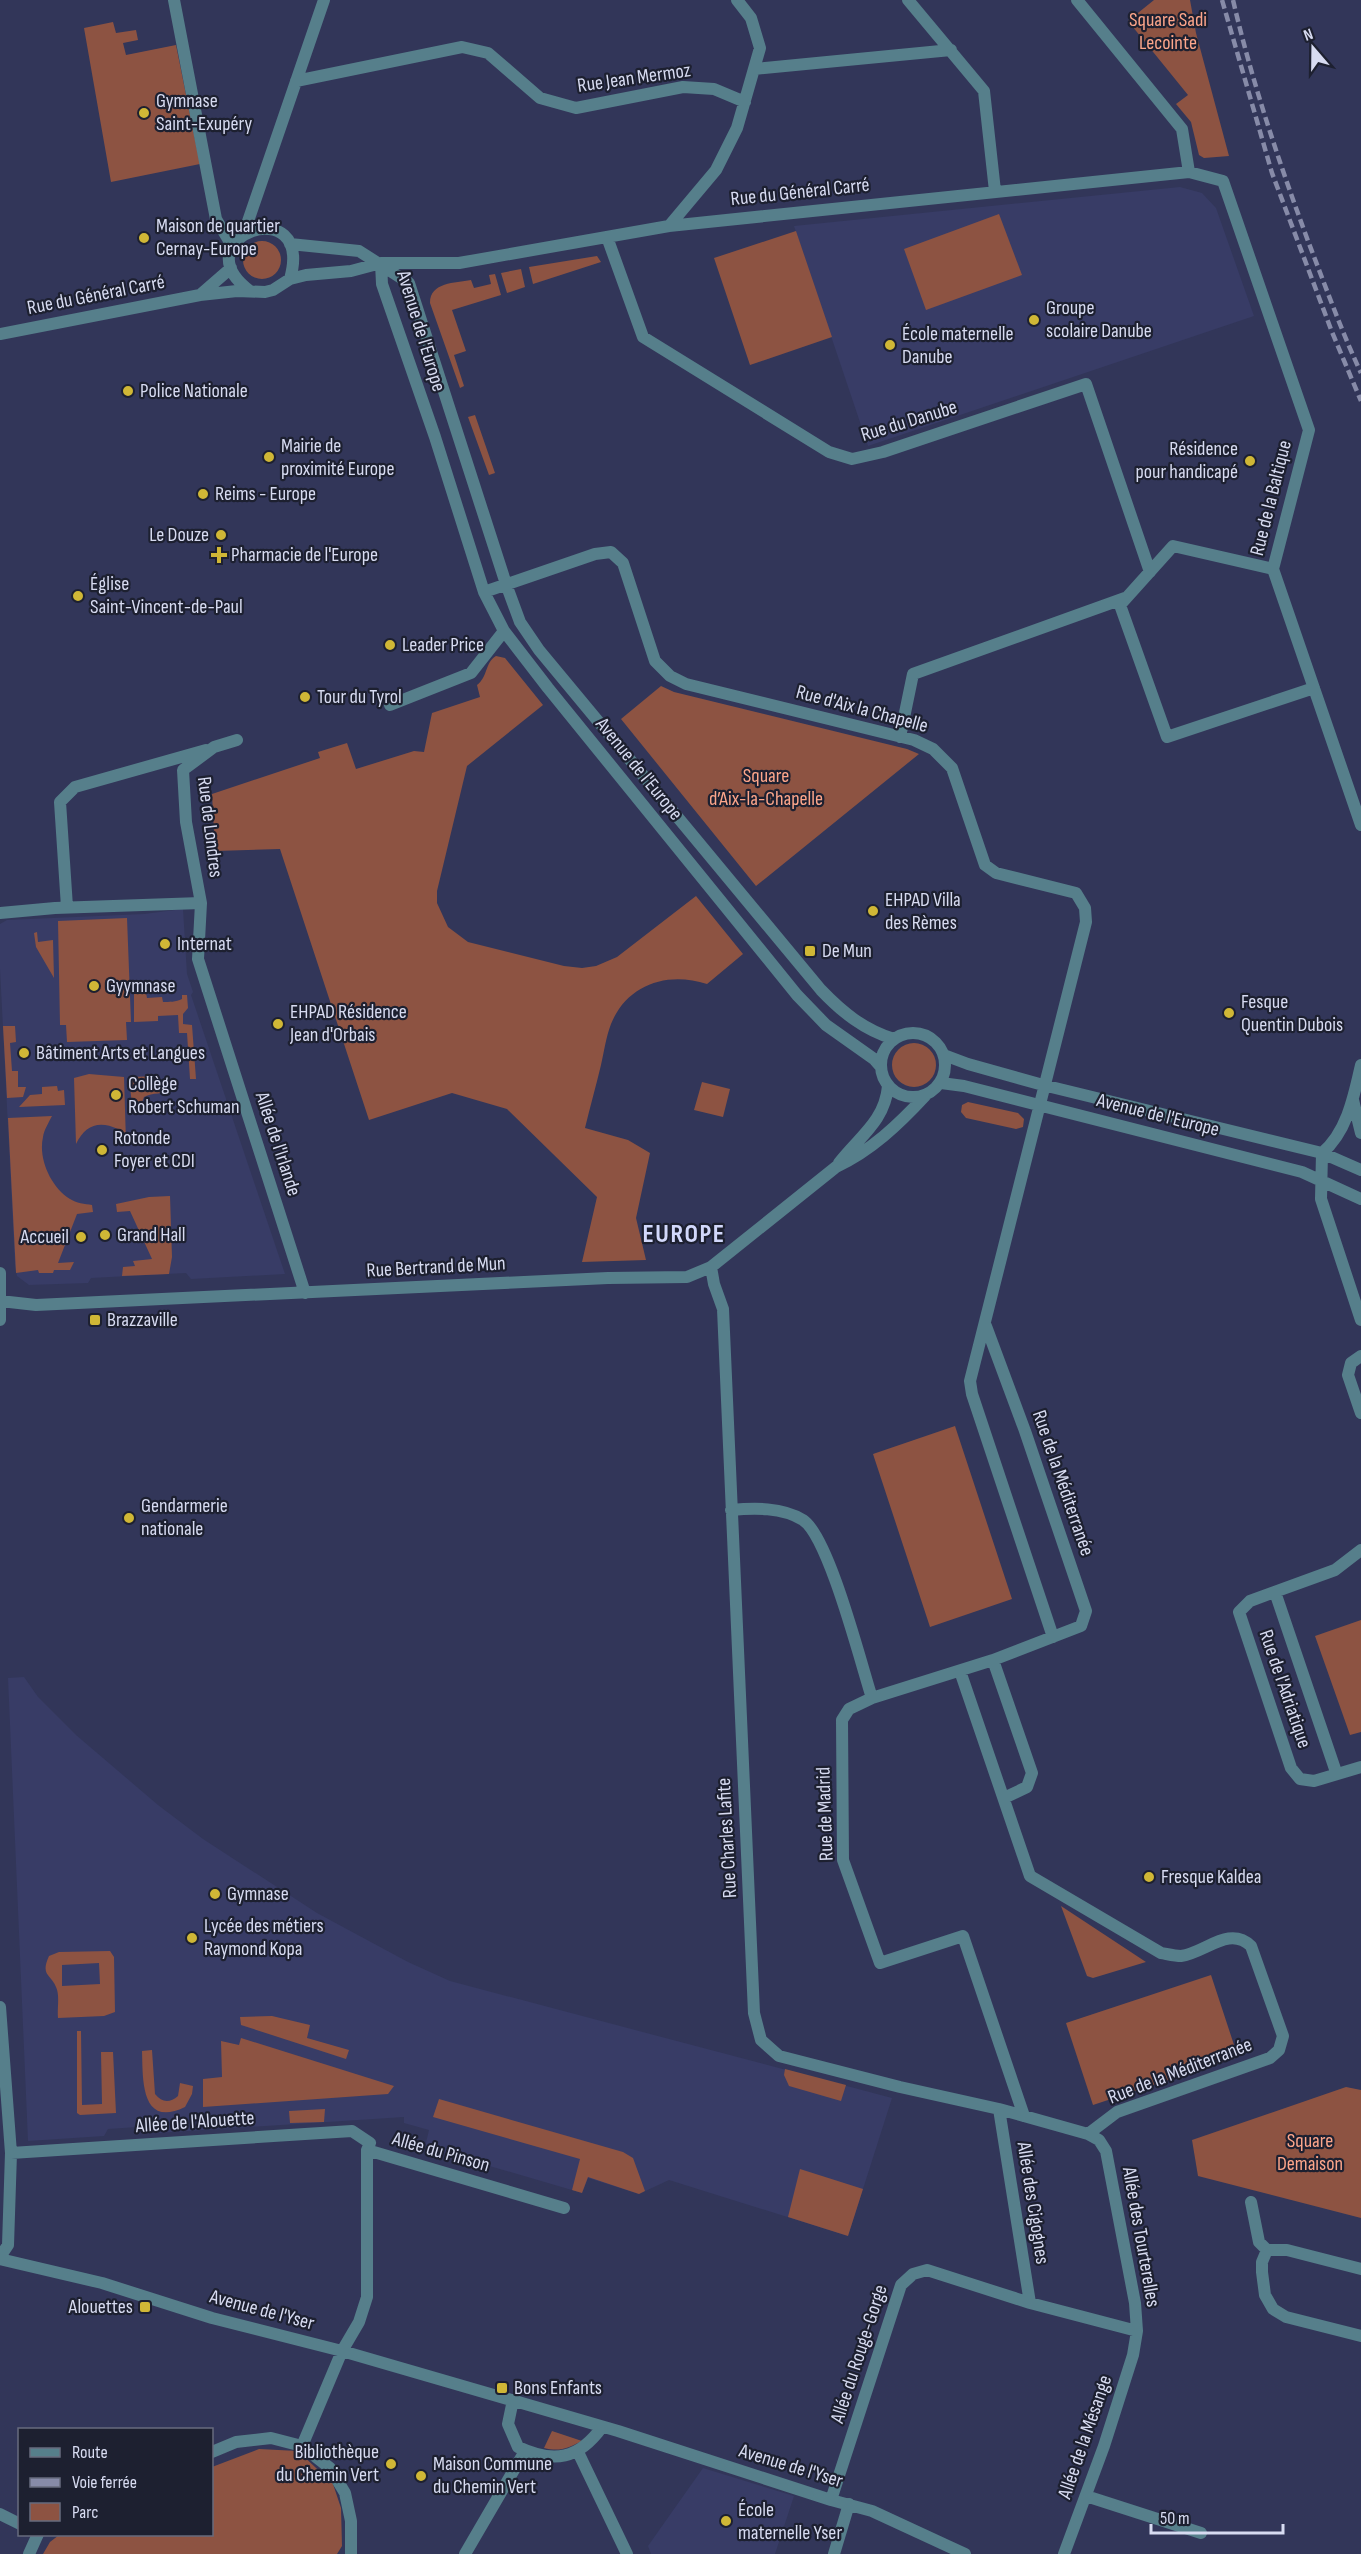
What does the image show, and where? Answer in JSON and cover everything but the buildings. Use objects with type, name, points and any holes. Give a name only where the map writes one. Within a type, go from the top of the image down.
[{"type":"street","points":[[174,0],[216,219],[228,238],[235,243]]},
{"type":"street","points":[[244,233],[253,229],[278,232],[290,244],[294,258],[290,279],[273,290],[250,291],[234,277],[230,258],[235,243],[244,233],[257,199],[324,0]]},
{"type":"street","points":[[669,226],[716,170],[737,128],[745,102],[760,48],[751,18],[737,0]]},
{"type":"street","points":[[908,0],[984,91],[994,191]]},
{"type":"street","points":[[1077,0],[1182,129],[1189,172]]},
{"type":"street","name":"Rue Jean Mermoz","points":[[296,81],[462,47],[488,53],[540,98],[576,108],[683,87],[714,89],[745,102]]},
{"type":"street","points":[[754,69],[951,50]]},
{"type":"street","name":"Rue du Général Carré","points":[[290,279],[306,275],[351,271],[381,263],[459,263],[669,226],[994,191],[1189,172],[1223,181]]},
{"type":"street","name":"Rue de la Baltique","points":[[1223,181],[1309,430],[1273,569],[1361,825]]},
{"type":"street","points":[[257,199],[259,213],[268,229]]},
{"type":"street","name":"Rue du Danube","points":[[607,237],[643,337],[829,452],[852,459],[883,452],[1086,384],[1150,572]]},
{"type":"street","name":"Rue du Général Carré","points":[[290,244],[359,251],[381,263]]},
{"type":"street","name":"Avenue de l'Europe","points":[[381,263],[409,283],[520,622],[539,650],[821,990],[841,1010],[872,1032],[894,1039]]},
{"type":"street","name":"Avenue de l'Europe","points":[[381,263],[382,285],[435,437],[484,592],[504,631],[797,995],[826,1025],[874,1059],[881,1067]]},
{"type":"street","points":[[200,295],[231,268]]},
{"type":"street","name":"Rue du Général Carré","points":[[0,334],[200,295],[250,291]]},
{"type":"street","points":[[1273,569],[1173,546],[1120,605],[1167,737],[1314,688]]},
{"type":"street","name":"Rue d'Aix la Chapelle","points":[[484,592],[595,554],[611,552],[622,562],[655,661],[669,676],[686,684],[900,737],[933,749],[952,768],[986,865],[996,873],[1076,894],[1085,908],[1086,922],[1043,1085]]},
{"type":"street","points":[[900,737],[913,674],[1128,597]]},
{"type":"street","points":[[390,705],[471,673],[504,631]]},
{"type":"street","name":"Rue de Londres","points":[[68,907],[60,802],[75,787],[237,740]]},
{"type":"street","name":"Rue de Londres","points":[[0,913],[68,907],[201,903],[186,822],[183,770],[214,747]]},
{"type":"street","points":[[685,856],[700,844]]},
{"type":"street","name":"Allée de l'Irlande","points":[[201,903],[198,959],[305,1293]]},
{"type":"street","points":[[905,1034],[923,1034],[934,1040],[944,1055],[946,1069],[941,1083],[925,1096],[904,1097],[888,1086],[881,1067],[885,1048],[894,1039],[905,1034]]},
{"type":"street","name":"Avenue de l'Europe","points":[[944,1055],[1043,1085],[1322,1153],[1361,1170]]},
{"type":"street","points":[[1361,1065],[1353,1100],[1335,1142],[1322,1153],[1321,1199],[1361,1320]]},
{"type":"street","name":"Avenue de l'Europe","points":[[941,1083],[964,1086],[1302,1172],[1361,1199]]},
{"type":"street","points":[[1043,1085],[986,1326],[970,1381],[972,1394],[1053,1637]]},
{"type":"street","name":"Rue Bertrand de Mun","points":[[837,1167],[850,1149],[865,1137],[877,1120],[885,1106],[888,1086]]},
{"type":"street","name":"Rue Bertrand de Mun","points":[[1,1301],[36,1305],[596,1278],[687,1277],[711,1267],[837,1167],[855,1158],[875,1143],[925,1096]]},
{"type":"street","points":[[1353,1100],[1361,1133]]},
{"type":"street","name":"Rue Charles Lafite","points":[[711,1267],[723,1309],[754,2013],[761,2040],[779,2056],[999,2109],[1088,2134],[1099,2140],[1106,2151]]},
{"type":"street","points":[[0,1273],[0,1320]]},
{"type":"street","name":"Rue de la Méditerranée","points":[[872,1698],[993,1660],[1081,1626],[1086,1611],[1025,1431],[986,1326]]},
{"type":"street","points":[[1361,1356],[1351,1363],[1348,1375],[1361,1413]]},
{"type":"street","points":[[731,1510],[758,1507],[793,1515],[805,1521],[817,1536],[828,1562],[872,1698]]},
{"type":"street","name":"Rue de l'Adriatique","points":[[1361,1550],[1335,1570],[1250,1601],[1239,1612],[1291,1768],[1300,1779],[1314,1781],[1336,1772],[1361,1767]]},
{"type":"street","name":"Rue de l'Adriatique","points":[[1275,1592],[1336,1772]]},
{"type":"street","points":[[993,1660],[1032,1773],[1027,1787],[1004,1798]]},
{"type":"street","name":"Rue de la Méditerranée","points":[[960,1671],[1030,1876],[1161,1953],[1181,1956],[1231,1937],[1242,1938],[1251,1946],[1283,2036],[1279,2050],[1270,2058],[1117,2112],[1088,2134]]},
{"type":"street","name":"Rue de Madrid","points":[[872,1698],[849,1709],[842,1720],[843,1860],[880,1963],[963,1936],[1024,2116]]},
{"type":"street","points":[[0,2007],[11,2153],[8,2245],[0,2258]]},
{"type":"street","name":"Allée des Cigognes","points":[[999,2109],[1030,2303]]},
{"type":"street","name":"Allée de l'Alouette","points":[[11,2153],[352,2131],[370,2143],[367,2150]]},
{"type":"street","name":"Allée du Pinson","points":[[302,2446],[342,2351],[359,2322],[367,2297],[367,2150],[564,2208]]},
{"type":"street","name":"Allée des Tourterelles","points":[[1106,2151],[1136,2303],[1137,2331]]},
{"type":"street","points":[[1251,2202],[1259,2242],[1267,2250],[1287,2250],[1361,2269]]},
{"type":"street","points":[[1267,2250],[1262,2262],[1262,2272],[1265,2295],[1273,2309],[1286,2317],[1361,2336]]},
{"type":"street","name":"Avenue de l'Yser","points":[[0,2258],[102,2283],[212,2318],[342,2351],[602,2427],[872,2511],[965,2554]]},
{"type":"street","name":"Allée du Rouge-Gorge","points":[[831,2500],[901,2285],[914,2274],[927,2270],[1030,2303],[1137,2331]]},
{"type":"street","name":"Allée de la Mésange","points":[[1064,2554],[1126,2377],[1137,2331]]},
{"type":"street","points":[[513,2400],[508,2424],[518,2447],[544,2457],[565,2456],[578,2452],[592,2441],[602,2427]]},
{"type":"street","points":[[213,2452],[236,2442],[271,2438],[302,2446],[330,2469],[345,2493],[351,2521],[351,2554]]},
{"type":"street","points":[[465,2554],[525,2451]]},
{"type":"street","points":[[578,2452],[627,2554]]},
{"type":"street","points":[[1086,2496],[1201,2533]]},
{"type":"street","points":[[834,2554],[849,2504]]},
{"type":"street","points":[[0,2514],[18,2523]]},
{"type":"street","points":[[29,2554],[38,2536]]},
{"type":"shaded area","name":"Groupe scolaire Danube","points":[[1180,187],[1202,193],[1216,208],[1254,316],[868,446],[794,226]]},
{"type":"shaded area","name":"Collège Robert Schuman","points":[[183,909],[187,974],[193,992],[191,995],[285,1274],[191,1279],[186,1273],[91,1278],[88,1283],[29,1285],[17,1276],[15,1265],[0,969],[0,924],[7,920],[144,914]]},
{"type":"shaded area","name":"Lycée des métiers Raymond Kopa","points":[[24,1677],[38,1697],[76,1735],[158,1805],[203,1839],[317,1913],[408,1962],[450,1981],[892,2098],[848,2236],[669,2180],[639,2194],[588,2178],[582,2193],[425,2147],[429,2130],[404,2123],[404,2117],[157,2133],[156,2128],[152,2126],[108,2129],[104,2136],[28,2141],[8,1678]]},
{"type":"shaded area","name":"École maternelle Yser","points":[[703,2468],[794,2496],[775,2554],[651,2554],[648,2546]]},
{"type":"green space","name":"Square Sadi Lecointe","points":[[1154,0],[1190,0],[1196,33],[1229,156],[1204,158],[1199,155],[1191,122],[1176,104],[1188,95],[1128,21]]},
{"type":"green space","name":"Gymnase Saint-Exupéry","points":[[113,22],[116,33],[136,30],[138,40],[123,43],[126,55],[176,45],[200,164],[111,182],[84,28]]},
{"type":"green space","points":[[999,214],[1022,275],[926,310],[904,249]]},
{"type":"green space","points":[[796,231],[832,337],[750,365],[714,258]]},
{"type":"green space","points":[[262,241],[269,242],[275,247],[280,253],[280,267],[275,273],[269,278],[262,279],[255,278],[249,273],[244,267],[243,260],[244,253],[249,247],[255,242]]},
{"type":"green space","points":[[597,256],[601,262],[533,284],[529,267]]},
{"type":"green space","points":[[521,269],[525,287],[507,293],[501,273]]},
{"type":"green space","points":[[495,274],[501,295],[452,310],[466,351],[454,355],[464,386],[460,388],[430,303],[431,296],[439,287],[451,283],[471,280],[474,288],[491,284],[489,275]]},
{"type":"green space","points":[[475,415],[495,473],[489,475],[468,417]]},
{"type":"green space","points":[[496,656],[505,658],[543,705],[467,766],[437,891],[437,903],[448,927],[468,942],[564,966],[582,968],[596,966],[617,957],[696,896],[743,954],[707,984],[692,980],[664,980],[638,990],[618,1010],[609,1029],[585,1128],[628,1140],[650,1153],[636,1218],[646,1260],[582,1262],[597,1197],[507,1109],[452,1093],[369,1120],[280,849],[215,851],[212,794],[320,758],[318,752],[347,743],[356,769],[414,751],[424,752],[432,713],[480,697],[477,685]]},
{"type":"green space","name":"Square d’Aix-la-Chapelle","points":[[661,686],[674,692],[907,749],[919,754],[756,886],[621,719]]},
{"type":"green space","name":"Gyymnase","points":[[127,918],[131,1022],[126,1022],[127,1040],[67,1042],[66,1025],[60,1025],[58,921]]},
{"type":"green space","points":[[37,932],[38,942],[53,940],[54,978],[36,947],[34,933]]},
{"type":"green space","points":[[146,993],[147,998],[162,997],[163,1002],[177,1001],[182,999],[182,995],[187,995],[188,1008],[183,1014],[183,1024],[192,1025],[196,1079],[190,1079],[187,1033],[179,1033],[178,1015],[158,1016],[158,1021],[134,1022],[134,994]]},
{"type":"green space","points":[[3,1026],[15,1026],[16,1042],[10,1043],[12,1071],[18,1071],[18,1087],[26,1087],[23,1097],[7,1098]]},
{"type":"green space","points":[[914,1043],[930,1049],[936,1065],[930,1081],[914,1087],[898,1081],[892,1065],[898,1049]]},
{"type":"green space","points":[[89,1074],[124,1077],[126,1142],[118,1129],[99,1125],[84,1132],[76,1144],[74,1078]]},
{"type":"green space","points":[[159,1076],[160,1083],[173,1082],[173,1089],[147,1095],[141,1105],[132,1105],[129,1077]]},
{"type":"green space","points":[[702,1082],[730,1089],[723,1117],[694,1110]]},
{"type":"green space","points":[[57,1086],[58,1091],[64,1090],[65,1105],[19,1107],[30,1095],[42,1094],[42,1087]]},
{"type":"green space","points":[[968,1102],[1018,1113],[1024,1119],[1023,1127],[1016,1129],[966,1118],[961,1112],[962,1105]]},
{"type":"green space","points":[[52,1116],[44,1132],[42,1154],[44,1163],[52,1180],[63,1194],[75,1201],[92,1205],[93,1212],[77,1214],[58,1263],[74,1262],[70,1270],[54,1270],[53,1273],[39,1273],[38,1270],[16,1273],[8,1118]]},
{"type":"green space","points":[[170,1196],[172,1257],[169,1274],[122,1276],[123,1267],[135,1266],[133,1261],[152,1259],[130,1211],[117,1212],[116,1204],[149,1197]]},
{"type":"green space","points":[[955,1426],[1012,1599],[930,1627],[873,1454]]},
{"type":"green space","points":[[1361,1620],[1361,1732],[1350,1735],[1315,1636]]},
{"type":"green space","points":[[1061,1906],[1146,1962],[1093,1978],[1087,1976]]},
{"type":"green space","points":[[110,1951],[114,1957],[115,2012],[104,2016],[58,2018],[57,1990],[47,1974],[46,1967],[49,1956],[59,1952]],"holes":[[[99,1963],[100,1984],[62,1986],[62,1965]]]},
{"type":"green space","points":[[1211,1975],[1238,2057],[1093,2105],[1066,2023]]},
{"type":"green space","points":[[272,2016],[310,2025],[307,2038],[349,2050],[346,2059],[241,2025],[240,2017]]},
{"type":"green space","points":[[77,2031],[81,2031],[82,2105],[102,2104],[101,2052],[113,2052],[116,2113],[80,2115],[77,2113]]},
{"type":"green space","points":[[241,2038],[394,2086],[388,2094],[203,2107],[203,2079],[222,2077],[221,2041],[239,2045]]},
{"type":"green space","points":[[152,2050],[155,2094],[160,2099],[169,2101],[178,2096],[180,2083],[193,2086],[192,2094],[185,2107],[170,2112],[159,2111],[152,2106],[144,2086],[142,2051]]},
{"type":"green space","points":[[785,2069],[846,2085],[841,2101],[789,2086],[784,2075]]},
{"type":"green space","name":"Square Demaison","points":[[1346,2087],[1361,2090],[1361,2218],[1198,2176],[1192,2140]]},
{"type":"green space","points":[[439,2099],[623,2152],[633,2158],[645,2191],[639,2194],[588,2177],[582,2193],[572,2190],[580,2159],[433,2117]]},
{"type":"green space","points":[[325,2109],[324,2122],[290,2123],[289,2111]]},
{"type":"green space","points":[[800,2169],[863,2189],[848,2236],[788,2217]]},
{"type":"green space","points":[[552,2431],[582,2441],[564,2449],[544,2448]]},
{"type":"green space","points":[[259,2449],[298,2451],[333,2484],[341,2508],[342,2546],[337,2554],[43,2554],[50,2542],[58,2536],[213,2536],[213,2467]]},
{"type":"railway","points":[[1222,0],[1272,173],[1332,332],[1361,401]]},
{"type":"railway","points":[[1233,0],[1257,91],[1287,182],[1333,307],[1361,373]]},
{"type":"place","name":"Gymnase Saint-Exupéry","points":[[144,113]]},
{"type":"place","name":"Maison de quartier Cernay-Europe","points":[[144,238]]},
{"type":"place","name":"Groupe scolaire Danube","points":[[1034,320]]},
{"type":"place","name":"École maternelle Danube","points":[[890,345]]},
{"type":"place","name":"Police Nationale","points":[[128,391]]},
{"type":"place","name":"Mairie de proximité Europe","points":[[269,457]]},
{"type":"place","name":"Résidence pour handicapé","points":[[1250,461]]},
{"type":"place","name":"Reims - Europe","points":[[203,494]]},
{"type":"place","name":"Le Douze","points":[[221,535]]},
{"type":"place","name":"Pharmacie de l'Europe","points":[[219,555]]},
{"type":"place","name":"Église Saint-Vincent-de-Paul","points":[[78,596]]},
{"type":"place","name":"Leader Price","points":[[390,645]]},
{"type":"place","name":"Tour du Tyrol","points":[[305,697]]},
{"type":"place","name":"EHPAD Villa des Rèmes","points":[[873,911]]},
{"type":"place","name":"Internat","points":[[165,944]]},
{"type":"place","name":"De Mun","points":[[810,951]]},
{"type":"place","name":"Gyymnase","points":[[94,986]]},
{"type":"place","name":"Fesque Quentin Dubois","points":[[1229,1013]]},
{"type":"place","name":"EHPAD Résidence Jean d'Orbais","points":[[278,1024]]},
{"type":"place","name":"Bâtiment Arts et Langues","points":[[24,1053]]},
{"type":"place","name":"Collège Robert Schuman","points":[[116,1095]]},
{"type":"place","name":"Rotonde Foyer et CDI","points":[[102,1150]]},
{"type":"place","name":"Grand Hall","points":[[105,1235]]},
{"type":"place","name":"Accueil","points":[[81,1237]]},
{"type":"place","name":"Brazzaville","points":[[95,1320]]},
{"type":"place","name":"Gendarmerie nationale","points":[[129,1518]]},
{"type":"place","name":"Fresque Kaldea","points":[[1149,1877]]},
{"type":"place","name":"Gymnase","points":[[215,1894]]},
{"type":"place","name":"Lycée des métiers Raymond Kopa","points":[[192,1938]]},
{"type":"place","name":"Alouettes","points":[[145,2307]]},
{"type":"place","name":"Bons Enfants","points":[[502,2388]]},
{"type":"place","name":"Bibliothèque du Chemin Vert","points":[[391,2464]]},
{"type":"place","name":"Maison Commune du Chemin Vert","points":[[421,2476]]},
{"type":"place","name":"École maternelle Yser","points":[[726,2521]]},
{"type":"district","name":"EUROPE","points":[[684,1234]]}]
